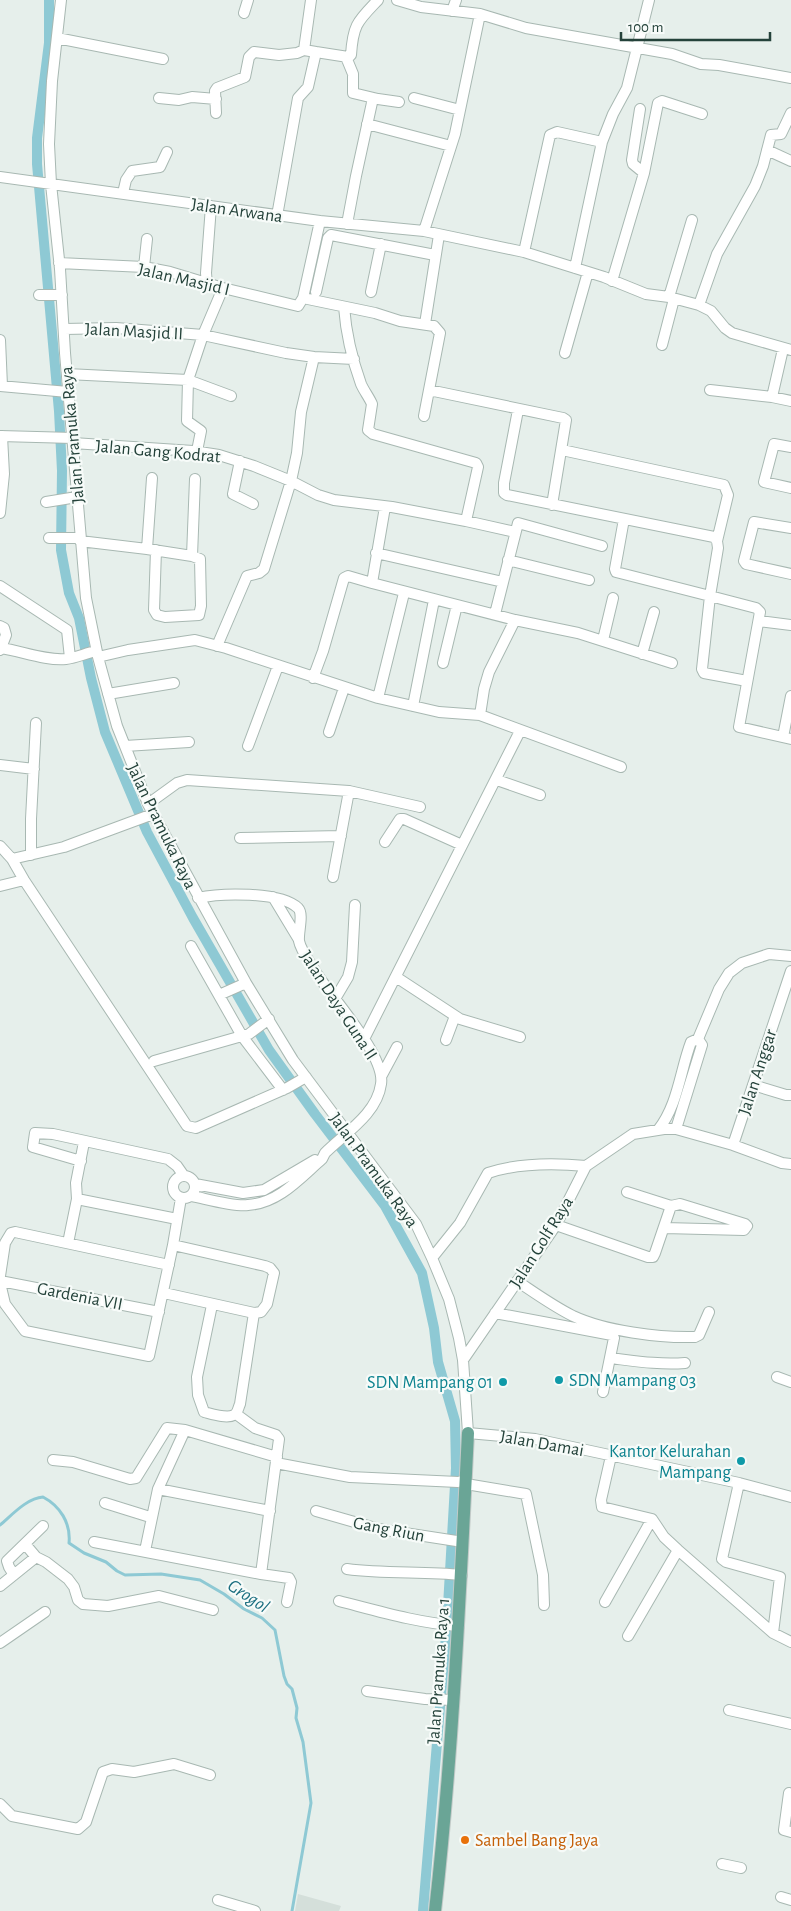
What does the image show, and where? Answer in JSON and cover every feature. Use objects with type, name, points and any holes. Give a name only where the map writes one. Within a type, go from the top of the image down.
[{"type":"main road","name":"Jalan Pramuka Raya 1","points":[[435,1911],[450,1768],[444,1700],[459,1575],[456,1541],[460,1482],[468,1433]]},
{"type":"street","name":"Jalan Pramuka Raya","points":[[61,0],[52,81],[47,183],[59,263],[50,295],[64,329],[67,374],[66,392],[74,498],[86,598],[95,653],[125,746],[149,811],[198,898],[242,985],[293,1060],[302,1079],[344,1136],[416,1224],[449,1299],[463,1360],[468,1433]]},
{"type":"street","points":[[244,14],[248,0]]},
{"type":"street","points":[[304,50],[311,0]]},
{"type":"street","points":[[216,113],[215,91],[217,88],[245,77],[249,57],[254,52],[279,55],[297,53],[304,50],[346,57],[351,55],[352,38],[357,22],[378,0]]},
{"type":"street","points":[[397,0],[421,7],[480,14],[526,28],[672,54],[701,64],[719,65],[791,78]]},
{"type":"street","points":[[452,10],[456,0]]},
{"type":"street","points":[[575,268],[602,142],[613,114],[628,88],[649,0]]},
{"type":"street","points":[[424,232],[451,146],[480,14]]},
{"type":"street","points":[[57,38],[163,59]]},
{"type":"street","points":[[278,216],[298,98],[308,87],[316,52]]},
{"type":"street","points":[[346,57],[353,74],[353,93],[399,102]]},
{"type":"street","points":[[159,98],[179,100],[192,97],[216,99]]},
{"type":"street","points":[[347,224],[373,98]]},
{"type":"street","points":[[414,98],[460,110]]},
{"type":"street","points":[[612,281],[644,174],[654,121],[660,101],[702,114]]},
{"type":"street","points":[[640,109],[632,160],[636,168],[644,174]]},
{"type":"street","points":[[772,397],[787,349],[732,332],[725,328],[711,312],[699,306],[717,254],[755,186],[771,135],[780,134],[791,113]]},
{"type":"street","points":[[367,124],[451,146]]},
{"type":"street","points":[[524,252],[550,135],[557,132],[602,142]]},
{"type":"street","points":[[767,150],[791,161]]},
{"type":"street","points":[[123,193],[126,180],[132,171],[160,168],[167,152]]},
{"type":"street","name":"Jalan Arwana","points":[[0,177],[320,222],[424,232],[524,252],[588,272],[646,294],[672,298],[699,306]]},
{"type":"street","points":[[207,284],[206,272],[211,206]]},
{"type":"street","points":[[662,345],[692,220]]},
{"type":"street","points":[[320,222],[303,298],[375,313],[400,321],[434,326],[440,334],[424,416]]},
{"type":"street","points":[[425,324],[439,235]]},
{"type":"street","points":[[316,292],[329,236],[435,255]]},
{"type":"street","points":[[144,267],[148,239]]},
{"type":"street","points":[[371,292],[381,244]]},
{"type":"street","name":"Jalan Masjid I","points":[[59,263],[144,267],[170,272],[207,284],[293,306],[301,304],[303,298]]},
{"type":"street","points":[[566,353],[588,272]]},
{"type":"street","points":[[197,451],[201,431],[187,421],[188,380],[203,334],[223,288]]},
{"type":"street","points":[[344,307],[346,332],[361,383],[371,402],[368,427],[370,433],[476,463],[478,467],[466,520]]},
{"type":"street","name":"Jalan Masjid II","points":[[64,329],[108,328],[203,334],[279,352],[314,358],[354,359]]},
{"type":"street","points":[[0,340],[1,386],[66,392]]},
{"type":"street","points":[[217,646],[247,576],[259,573],[264,569],[291,481],[297,452],[301,412],[314,358]]},
{"type":"street","points":[[67,374],[188,380],[231,396]]},
{"type":"street","points":[[429,390],[566,420],[552,504]]},
{"type":"street","points":[[710,390],[791,401]]},
{"type":"street","points":[[518,410],[504,493],[520,498],[714,538],[717,541]]},
{"type":"street","points":[[0,513],[4,474],[1,436]]},
{"type":"street","name":"Jalan Gang Kodrat","points":[[1,436],[54,437],[197,451],[240,460],[291,481],[318,495],[334,500],[384,507],[392,506],[466,520],[515,532]]},
{"type":"street","points":[[791,447],[774,444],[764,482],[791,488]]},
{"type":"street","points":[[562,450],[724,485],[728,495],[717,541],[718,548],[710,596],[702,669],[704,673],[747,681]]},
{"type":"street","points":[[240,460],[233,494],[253,504]]},
{"type":"street","points":[[52,538],[151,550],[192,556],[200,559],[201,606],[199,615],[165,617],[157,615],[154,610],[151,550],[152,478]]},
{"type":"street","points":[[192,556],[195,479]]},
{"type":"street","points":[[46,502],[74,498]]},
{"type":"street","points":[[372,583],[384,507]]},
{"type":"street","points":[[624,519],[616,572],[756,608],[760,612],[739,727],[787,738],[791,696]]},
{"type":"street","points":[[495,614],[518,522],[602,546]]},
{"type":"street","points":[[791,528],[754,522],[744,561],[746,564],[791,574]]},
{"type":"street","points":[[376,552],[502,582]]},
{"type":"street","points":[[508,560],[589,580]]},
{"type":"street","points":[[313,678],[323,651],[344,578],[348,576],[404,593],[603,640],[672,663]]},
{"type":"street","points":[[0,586],[67,630],[73,658]]},
{"type":"street","points":[[378,698],[404,593]]},
{"type":"street","points":[[603,640],[613,598]]},
{"type":"street","points":[[413,706],[434,600]]},
{"type":"street","points":[[444,663],[457,605]]},
{"type":"street","points":[[642,654],[654,612]]},
{"type":"street","points":[[480,715],[489,672],[515,620]]},
{"type":"street","points":[[759,621],[791,625]]},
{"type":"street","points":[[0,626],[4,628],[6,635],[0,649],[52,659],[73,658],[95,653],[195,640],[378,698],[439,712],[480,715],[621,767]]},
{"type":"street","points":[[248,746],[278,666]]},
{"type":"street","points":[[108,694],[174,683]]},
{"type":"street","points":[[330,732],[344,688]]},
{"type":"street","points":[[31,855],[36,723]]},
{"type":"street","points":[[364,1039],[497,780],[520,731]]},
{"type":"street","points":[[125,746],[189,742]]},
{"type":"street","points":[[0,765],[34,769]]},
{"type":"street","points":[[12,859],[64,847],[133,822],[149,811],[177,783],[187,780],[350,791],[420,807]]},
{"type":"street","points":[[497,780],[540,795]]},
{"type":"street","points":[[333,877],[350,791]]},
{"type":"street","points":[[384,842],[397,822],[400,819],[404,819],[462,845]]},
{"type":"street","points":[[240,838],[341,836]]},
{"type":"street","points":[[0,846],[12,859],[184,1122],[190,1128],[196,1128],[285,1089],[302,1079]]},
{"type":"street","points":[[0,886],[24,880]]},
{"type":"street","name":"Jalan Daya Guna II","points":[[198,898],[210,895],[273,897],[286,901],[297,907],[300,911],[299,941],[317,974],[374,1055],[382,1075],[382,1084],[378,1097],[371,1109],[328,1150]]},
{"type":"street","points":[[273,897],[299,941]]},
{"type":"street","points":[[335,999],[348,976],[352,962],[355,905]]},
{"type":"street","points":[[192,946],[223,994],[245,1035],[285,1089]]},
{"type":"street","points":[[658,1130],[671,1108],[691,1042],[698,1039],[729,972],[742,963],[769,954],[791,956]]},
{"type":"street","name":"Jalan Anggar","points":[[733,1145],[791,971]]},
{"type":"street","points":[[396,977],[455,1016],[520,1037]]},
{"type":"street","points":[[223,994],[242,985]]},
{"type":"street","points":[[446,1040],[455,1016]]},
{"type":"street","points":[[154,1060],[245,1035],[266,1022]]},
{"type":"street","points":[[676,1129],[702,1045],[698,1039]]},
{"type":"street","points":[[382,1075],[397,1047]]},
{"type":"street","points":[[753,1085],[791,1095]]},
{"type":"street","name":"Jalan Golf Raya","points":[[463,1360],[556,1225],[586,1166],[633,1134],[676,1129],[733,1145],[782,1164],[791,1164]]},
{"type":"street","points":[[81,1161],[33,1147],[36,1133],[54,1134],[168,1159],[177,1166],[184,1176]]},
{"type":"street","points":[[68,1244],[77,1198],[76,1183],[84,1142]]},
{"type":"street","points":[[195,1184],[243,1193],[264,1190],[328,1150]]},
{"type":"street","points":[[192,1196],[195,1191],[195,1184],[191,1178],[184,1176],[176,1179],[172,1186],[174,1194],[181,1198],[192,1196],[247,1206],[267,1202],[280,1195],[322,1159],[328,1150]]},
{"type":"street","points":[[432,1258],[460,1223],[488,1173],[500,1169],[561,1164],[586,1166]]},
{"type":"street","points":[[264,1190],[267,1202]]},
{"type":"street","points":[[627,1192],[671,1206],[680,1204],[745,1224],[746,1228],[744,1230],[664,1228]]},
{"type":"street","points":[[77,1198],[177,1219]]},
{"type":"street","points":[[0,1282],[5,1304],[25,1331],[149,1356],[164,1293],[181,1198]]},
{"type":"street","points":[[556,1225],[648,1257],[653,1257],[671,1206]]},
{"type":"street","points":[[0,1276],[5,1243],[10,1233],[15,1232],[169,1265]]},
{"type":"street","points":[[164,1293],[212,1305],[254,1313],[261,1312],[267,1304],[274,1273],[265,1266],[173,1246]]},
{"type":"street","points":[[517,1281],[559,1308],[584,1320],[644,1334],[695,1337],[699,1335],[709,1312]]},
{"type":"street","name":"Gardenia VII","points":[[0,1282],[159,1312]]},
{"type":"street","points":[[212,1305],[197,1377],[198,1395],[204,1412],[217,1415],[233,1416],[236,1414],[240,1404],[254,1313]]},
{"type":"street","points":[[495,1313],[609,1334],[614,1338],[603,1392]]},
{"type":"street","points":[[610,1358],[671,1364],[685,1363]]},
{"type":"street","points":[[777,1377],[791,1382]]},
{"type":"street","points":[[236,1414],[255,1428],[276,1435],[279,1440],[261,1574]]},
{"type":"street","points":[[53,1460],[73,1462],[130,1479],[136,1478],[167,1428],[185,1430],[276,1460],[350,1477],[460,1482],[526,1494],[543,1575],[544,1605]]},
{"type":"street","points":[[145,1551],[150,1517],[158,1489],[185,1430]]},
{"type":"street","name":"Jalan Damai","points":[[468,1433],[535,1439],[739,1483],[791,1497]]},
{"type":"street","points":[[611,1456],[601,1500],[602,1507],[652,1519],[664,1537],[678,1550],[773,1632],[791,1642]]},
{"type":"street","points":[[739,1483],[722,1559],[726,1562],[780,1577],[773,1632]]},
{"type":"street","points":[[158,1489],[270,1511]]},
{"type":"street","points":[[105,1503],[150,1517]]},
{"type":"street","name":"Gang Riun","points":[[316,1511],[338,1519],[379,1529],[456,1541]]},
{"type":"street","points":[[605,1602],[652,1519]]},
{"type":"street","points":[[14,1575],[7,1561],[43,1526]]},
{"type":"street","points":[[94,1542],[289,1578],[291,1582],[287,1602]]},
{"type":"street","points":[[25,1544],[36,1557],[46,1562],[68,1579],[74,1587],[78,1600],[83,1604],[108,1606],[159,1596],[213,1610]]},
{"type":"street","points":[[628,1636],[678,1550]]},
{"type":"street","points":[[0,1586],[36,1557]]},
{"type":"street","points":[[347,1569],[373,1573],[444,1573],[459,1575]]},
{"type":"street","points":[[339,1601],[438,1624],[454,1625]]},
{"type":"street","points":[[0,1643],[45,1612]]},
{"type":"street","points":[[367,1691],[444,1700]]},
{"type":"street","points":[[729,1710],[791,1724]]},
{"type":"street","points":[[0,1804],[12,1816],[78,1829],[86,1822],[103,1772],[112,1769],[134,1772],[174,1764],[210,1775]]},
{"type":"street","points":[[789,1793],[784,1830],[791,1832]]},
{"type":"street","points":[[722,1864],[741,1868]]},
{"type":"street","points":[[218,1900],[255,1911]]},
{"type":"shaded area","points":[[298,1894],[341,1906],[339,1911],[295,1911]]},
{"type":"waterway","points":[[49,0],[49,43],[37,138],[37,164],[59,411],[62,471],[61,550],[69,593],[79,618],[91,678],[105,732],[147,832],[193,918],[269,1050],[385,1206],[422,1273],[434,1328],[438,1362],[455,1421],[456,1468],[447,1623],[423,1911]]},
{"type":"waterway","name":"Grogol","points":[[0,1525],[31,1500],[43,1497],[55,1505],[63,1516],[68,1529],[69,1543],[84,1553],[106,1562],[125,1575],[161,1574],[200,1580],[224,1594],[244,1609],[262,1618],[275,1630],[284,1676],[287,1684],[292,1689],[297,1708],[296,1718],[303,1742],[311,1803],[292,1911]]},
{"type":"place","name":"SDN Mampang 03","points":[[559,1380]]},
{"type":"place","name":"SDN Mampang 01","points":[[503,1382]]},
{"type":"place","name":"Kantor Kelurahan Mampang","points":[[741,1461]]},
{"type":"place","name":"Sambel Bang Jaya","points":[[465,1840]]}]
